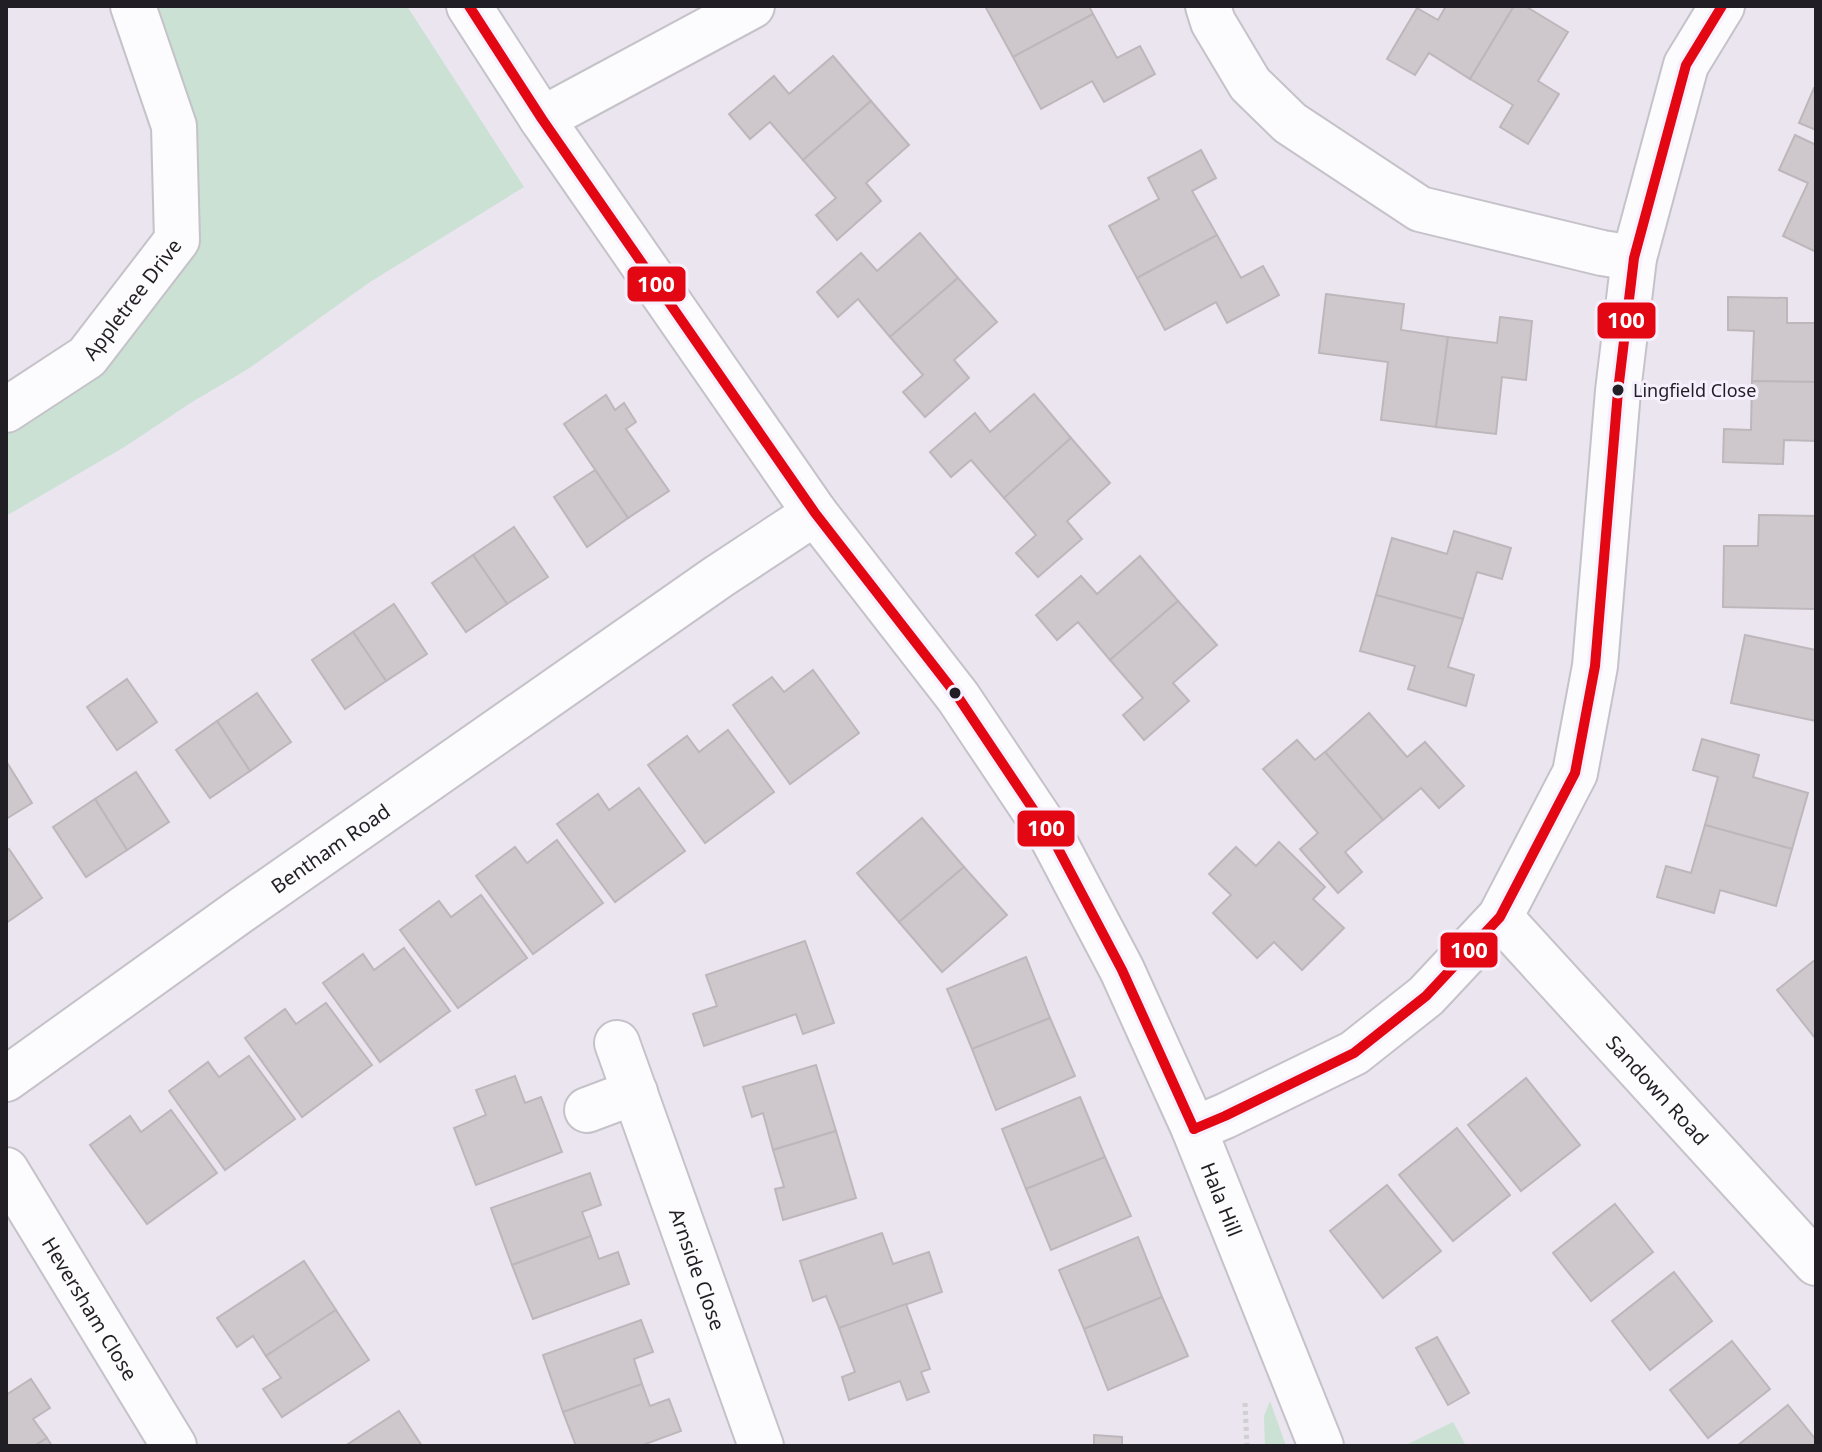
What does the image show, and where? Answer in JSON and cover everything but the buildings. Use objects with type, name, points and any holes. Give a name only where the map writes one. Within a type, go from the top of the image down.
[{"type":"street","name":"Appletree Drive","points":[[6,410],[87,357],[177,240],[174,126],[133,6]]},
{"type":"street","name":"Hala Hill","points":[[469,6],[542,119],[815,513],[958,697],[1053,839],[1122,970],[1194,1129],[1321,1446]]},
{"type":"street","points":[[542,119],[752,6]]},
{"type":"street","points":[[1208,6],[1213,22],[1250,84],[1290,123],[1420,209],[1634,258]]},
{"type":"street","points":[[1194,1129],[1354,1053],[1426,996],[1500,917],[1575,773],[1595,666],[1618,391],[1634,258],[1686,65],[1722,6]]},
{"type":"street","name":"Bentham Road","points":[[6,1079],[718,577],[815,513]]},
{"type":"street","name":"Sandown Road","points":[[1500,917],[1816,1263]]},
{"type":"street","name":"Arnside Close","points":[[617,1043],[761,1446]]},
{"type":"street","points":[[587,1110],[635,1092]]},
{"type":"street","name":"Heversham Close","points":[[6,1170],[174,1446]]},
{"type":"green space","points":[[133,6],[407,6],[524,187],[370,282],[248,369],[126,446],[6,516],[6,410],[177,240]]},
{"type":"green space","points":[[1270,1401],[1286,1446],[1265,1446],[1264,1416]]},
{"type":"green space","points":[[1453,1422],[1466,1446],[1404,1446]]},
{"type":"transit line","name":"100","points":[[469,6],[542,119],[815,513],[958,697],[1053,839],[1122,970],[1194,1129]]},
{"type":"transit line","name":"100","points":[[1194,1129],[1354,1053],[1426,996],[1500,917],[1575,773],[1595,666],[1618,391],[1634,258],[1686,65],[1722,6]]},
{"type":"place","name":"Lingfield Close","points":[[1618,390]]}]
